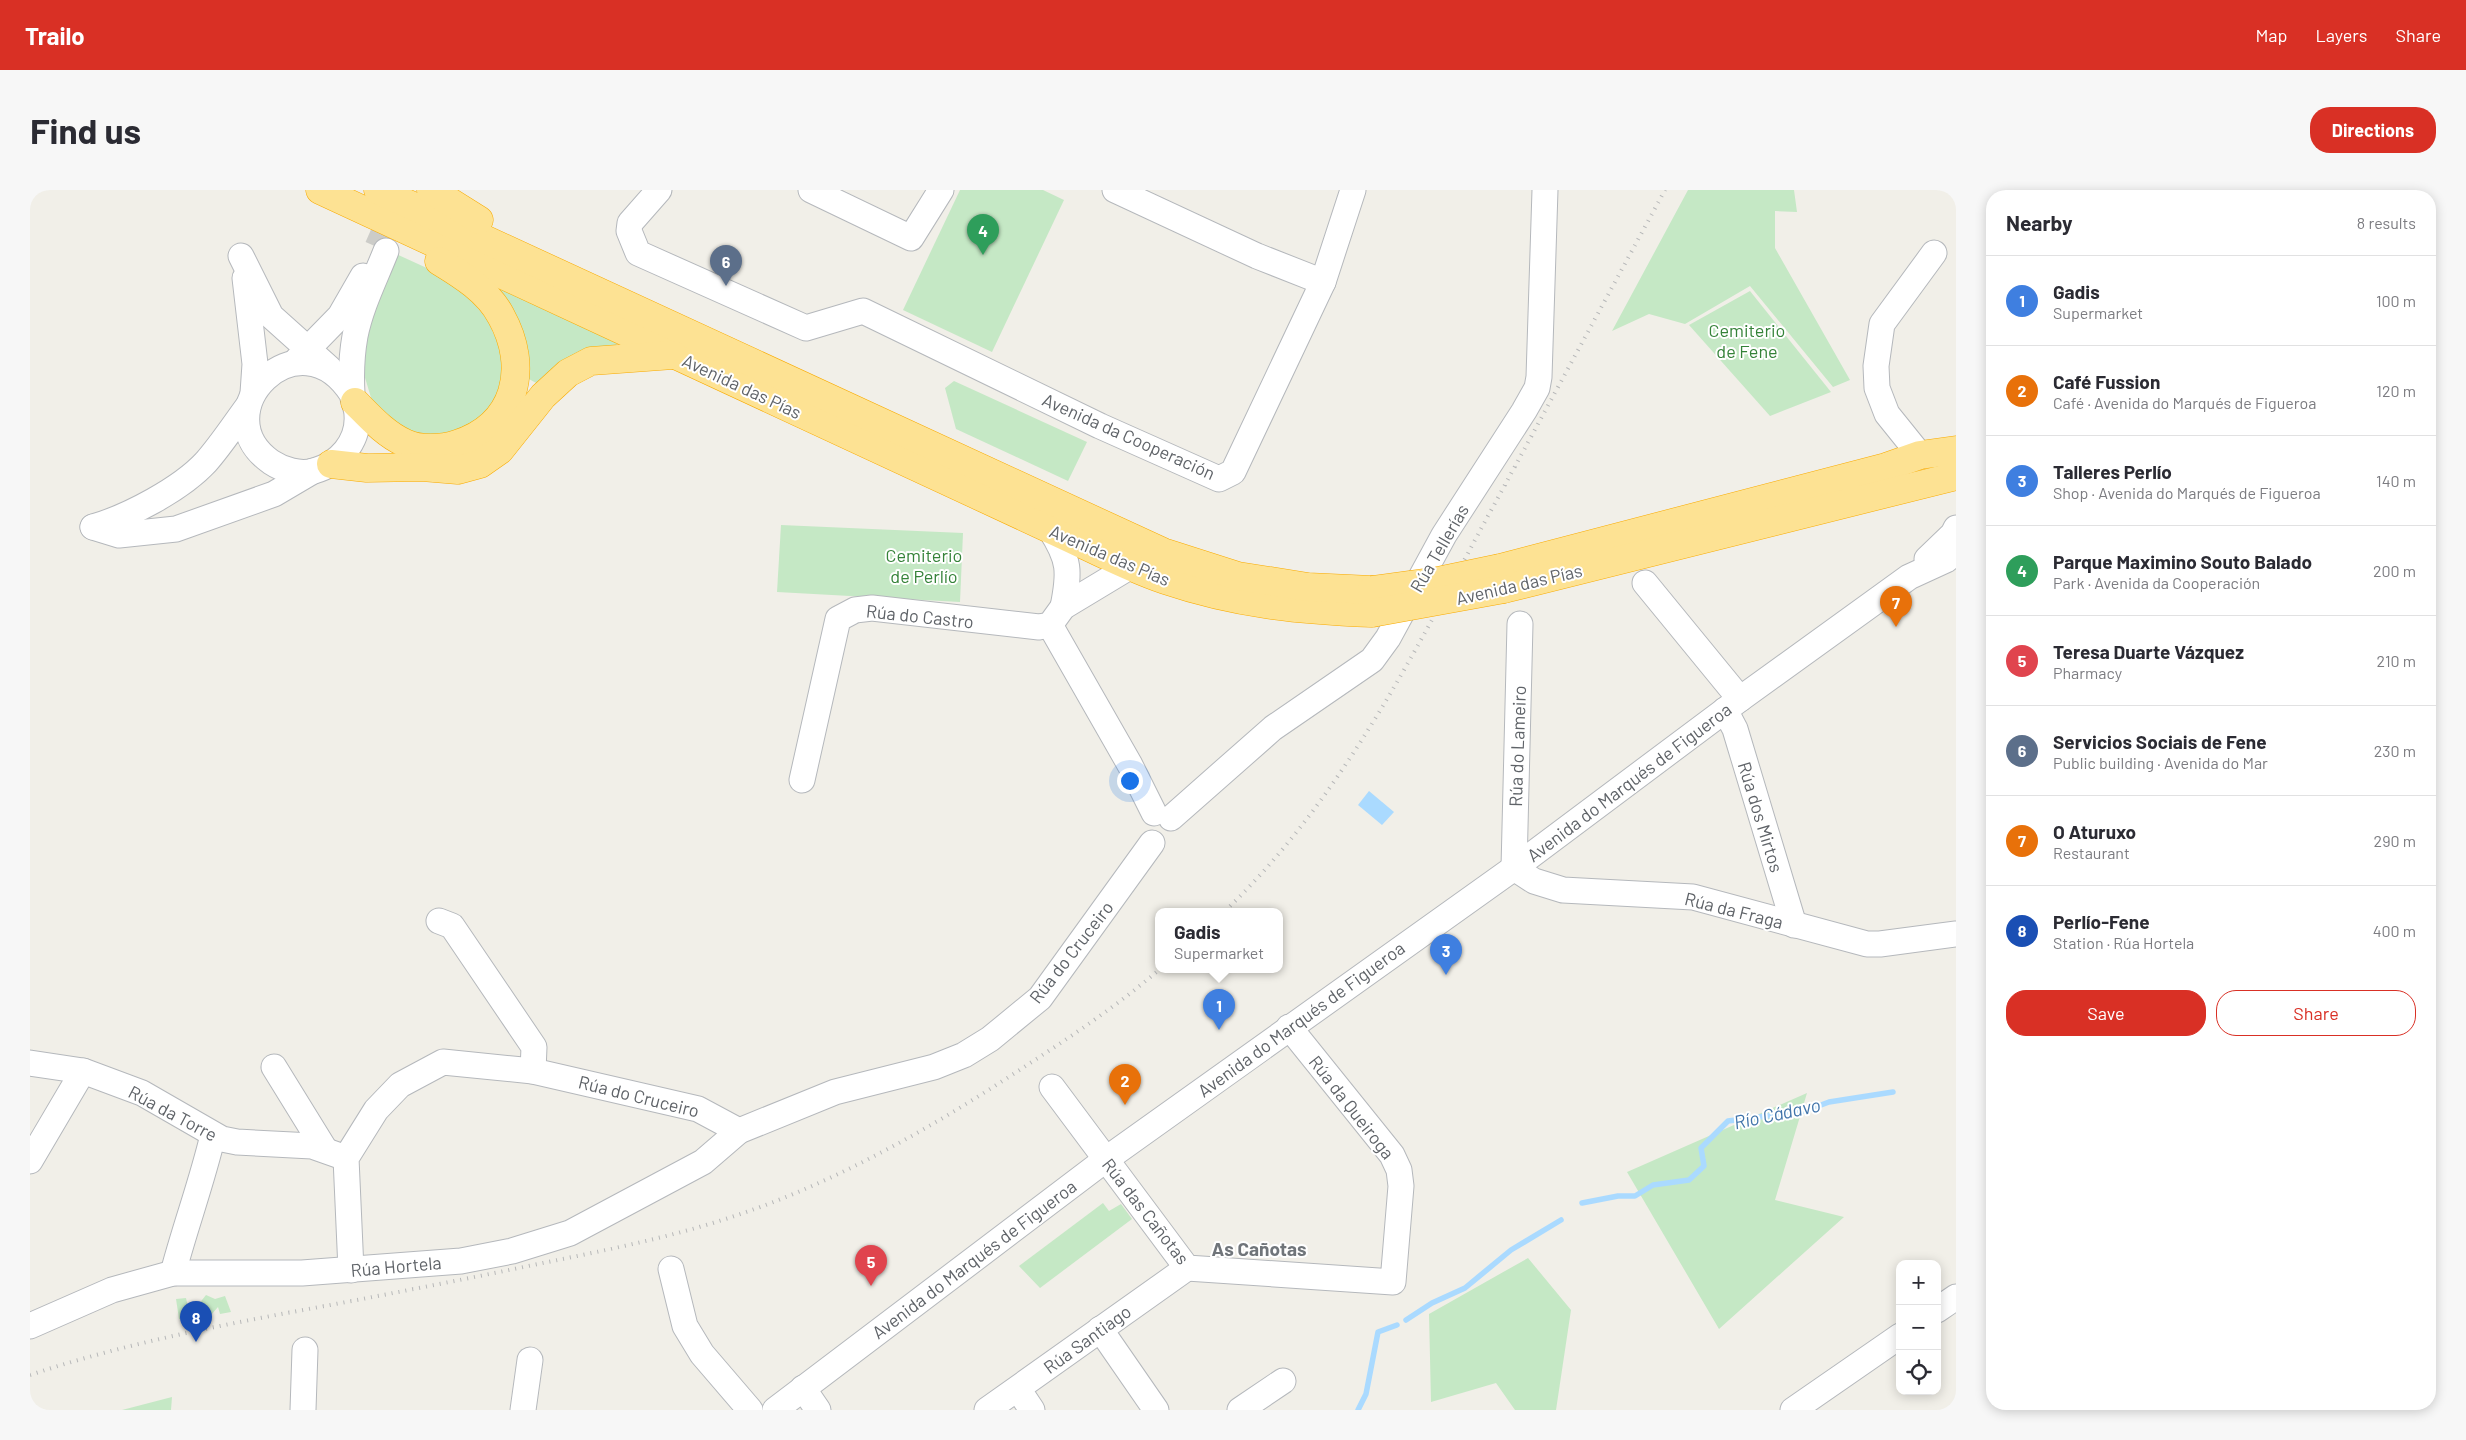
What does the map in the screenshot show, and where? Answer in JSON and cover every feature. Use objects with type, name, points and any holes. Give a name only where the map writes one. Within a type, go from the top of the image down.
[{"type":"highway","name":"Avenida das Pías","points":[[320,190],[1131,566],[1164,580],[1233,599],[1298,610],[1372,601],[1502,579],[1956,476]]},
{"type":"highway","name":"Avenida das Pías","points":[[378,190],[1164,552],[1238,576],[1308,587],[1372,601]]},
{"type":"highway","points":[[431,190],[572,279]]},
{"type":"highway","points":[[354,398],[374,422],[406,444],[446,447],[474,438],[493,424],[508,407],[516,378],[513,344],[501,314],[473,283],[377,217]]},
{"type":"highway","points":[[322,468],[422,467],[458,470],[480,464],[500,450],[543,396],[568,373],[591,361],[675,355]]},
{"type":"highway","name":"Avenida das Pías","points":[[1502,579],[1886,467],[1920,455],[1956,450]]},
{"type":"street","name":"Avenida da Cooperación","points":[[659,190],[630,223],[629,231],[638,253],[806,328],[863,311],[1100,426],[1220,479],[1233,472],[1324,282],[1352,190]]},
{"type":"street","points":[[810,190],[910,238],[941,190]]},
{"type":"street","points":[[1115,190],[1257,256],[1324,282]]},
{"type":"street","name":"Rúa Tellerías","points":[[1162,815],[1273,728],[1372,660],[1388,638],[1444,536],[1537,388],[1539,377],[1545,190]]},
{"type":"street","points":[[382,249],[355,338],[354,398],[358,416],[356,430],[342,456],[274,494],[176,528],[119,534],[93,527],[114,521],[161,497],[205,463],[263,379],[277,368],[301,356],[340,316],[382,249]]},
{"type":"street","points":[[1920,455],[1887,414],[1877,388],[1876,366],[1882,324],[1934,253]]},
{"type":"street","points":[[322,468],[295,472],[278,466],[263,456],[253,441],[248,424],[255,364],[251,320],[241,256],[271,316],[301,356],[334,372],[344,382],[354,398]]},
{"type":"street","points":[[1886,467],[1930,464],[1956,468]]},
{"type":"street","points":[[1909,577],[1953,534],[1956,528]]},
{"type":"street","points":[[1050,529],[1064,550],[1068,565],[1068,580],[1056,616],[1130,765],[1162,815]]},
{"type":"street","name":"Avenida do Marqués de Figueroa","points":[[775,1410],[1105,1160],[1514,868],[1733,704],[1909,577],[1946,560],[1956,552]]},
{"type":"street","points":[[1056,616],[1131,566]]},
{"type":"street","name":"Rúa dos Mirtos","points":[[1645,583],[1733,704],[1735,729],[1794,925]]},
{"type":"street","name":"Rúa do Castro","points":[[802,780],[838,619],[855,610],[872,608],[1028,628],[1056,616]]},
{"type":"street","name":"Rúa do Lameiro","points":[[1514,868],[1520,624]]},
{"type":"street","name":"Rúa do Cruceiro","points":[[346,1158],[376,1110],[400,1085],[443,1062],[533,1071],[698,1109],[739,1131],[835,1092],[934,1067],[964,1055],[990,1039],[1040,998],[1152,842],[1145,836],[1142,829],[1146,818],[1162,815]]},
{"type":"street","name":"Rúa da Fraga","points":[[1514,868],[1534,881],[1563,890],[1693,897],[1868,944],[1956,934]]},
{"type":"street","points":[[439,921],[452,926],[534,1047],[533,1071]]},
{"type":"street","name":"Rúa da Queiroga","points":[[1289,1027],[1392,1155],[1400,1170],[1401,1186],[1393,1282]]},
{"type":"street","name":"Rúa da Torre","points":[[30,1063],[83,1071],[142,1093],[212,1135],[237,1142],[324,1148],[346,1158]]},
{"type":"street","points":[[274,1067],[324,1148]]},
{"type":"street","points":[[30,1161],[83,1071]]},
{"type":"street","name":"Rúa das Cañotas","points":[[1052,1087],[1187,1268],[1393,1282]]},
{"type":"street","name":"Rúa Hortela","points":[[30,1326],[112,1290],[173,1273],[302,1273],[351,1270],[461,1261],[512,1251],[570,1233],[703,1162],[739,1131]]},
{"type":"street","points":[[173,1273],[191,1207],[206,1168],[212,1135]]},
{"type":"street","points":[[346,1158],[351,1270]]},
{"type":"street","name":"Rúa Santiago","points":[[987,1410],[1187,1268]]},
{"type":"street","points":[[671,1269],[685,1326],[702,1354],[750,1410]]},
{"type":"street","points":[[1941,1307],[1956,1296]]},
{"type":"street","points":[[1100,1329],[1156,1410]]},
{"type":"street","points":[[1793,1410],[1896,1339]]},
{"type":"street","points":[[303,1410],[305,1350]]},
{"type":"street","points":[[523,1410],[530,1360]]},
{"type":"street","points":[[1240,1410],[1283,1381]]},
{"type":"street","points":[[803,1388],[818,1410]]},
{"type":"street","points":[[1018,1389],[1032,1410]]},
{"type":"green space","points":[[960,190],[1043,190],[1064,200],[992,352],[903,310]]},
{"type":"green space","points":[[1688,190],[1794,190],[1797,212],[1775,211],[1775,248],[1850,380],[1833,387],[1750,286],[1685,324],[1649,314],[1612,331]]},
{"type":"green space","points":[[394,253],[429,269],[465,293],[487,319],[499,345],[504,376],[496,404],[475,426],[445,437],[420,437],[394,426],[372,401],[363,371],[362,337]]},
{"type":"green space","points":[[490,282],[617,342],[616,347],[538,384],[527,378]]},
{"type":"green space","name":"Cemiterio de Fene","points":[[1750,291],[1831,392],[1770,416],[1689,325]]},
{"type":"green space","points":[[954,381],[1087,442],[1068,481],[956,429],[945,388]]},
{"type":"green space","name":"Cemiterio de Perlío","points":[[781,525],[963,533],[960,602],[777,592]]},
{"type":"green space","points":[[1807,1093],[1775,1200],[1844,1217],[1719,1329],[1627,1172]]},
{"type":"green space","points":[[1103,1203],[1109,1211],[1121,1204],[1132,1219],[1040,1288],[1019,1266]]},
{"type":"green space","points":[[1528,1258],[1571,1310],[1556,1410],[1515,1410],[1496,1383],[1431,1402],[1429,1314]]},
{"type":"green space","points":[[206,1295],[215,1299],[225,1296],[231,1312],[220,1314],[218,1307],[211,1315],[208,1313],[203,1318],[190,1310],[191,1318],[179,1319],[176,1299],[186,1298],[188,1307],[193,1303],[198,1305]]},
{"type":"green space","points":[[172,1397],[171,1410],[122,1410]]},
{"type":"water","points":[[1369,791],[1394,812],[1382,825],[1358,805]]},
{"type":"waterway","name":"Río Cádavo","points":[[1582,1203],[1618,1196],[1635,1196],[1653,1185],[1689,1180],[1704,1166],[1701,1148],[1728,1121],[1805,1111],[1829,1102],[1893,1092]]},
{"type":"waterway","name":"Río Cádavo","points":[[1406,1320],[1432,1303],[1465,1288],[1511,1250],[1561,1220]]},
{"type":"waterway","name":"Río Cádavo","points":[[1358,1410],[1366,1394],[1378,1332],[1397,1325]]},
{"type":"tunnel","points":[[377,247],[396,204]]},
{"type":"railway","points":[[1228,908],[1265,869],[1302,825],[1368,730],[1427,629],[1665,190]]},
{"type":"railway","points":[[30,1375],[109,1351],[190,1332],[627,1245],[716,1222],[757,1208],[797,1193],[836,1175],[948,1115],[1075,1033],[1110,1009],[1155,973]]},
{"type":"place","name":"Parque Maximino Souto Balado","points":[[983,255]]},
{"type":"place","name":"Servicios Sociais de Fene","points":[[726,286]]},
{"type":"place","name":"O Aturuxo","points":[[1896,627]]},
{"type":"place","name":"Talleres Perlío","points":[[1446,975]]},
{"type":"place","name":"Gadis","points":[[1219,1030]]},
{"type":"place","name":"Café Fussion","points":[[1125,1105]]},
{"type":"place","name":"Teresa Duarte Vázquez","points":[[871,1286]]},
{"type":"place","name":"Perlío-Fene","points":[[196,1342]]},
{"type":"district","name":"As Cañotas","points":[[1259,1248]]}]
